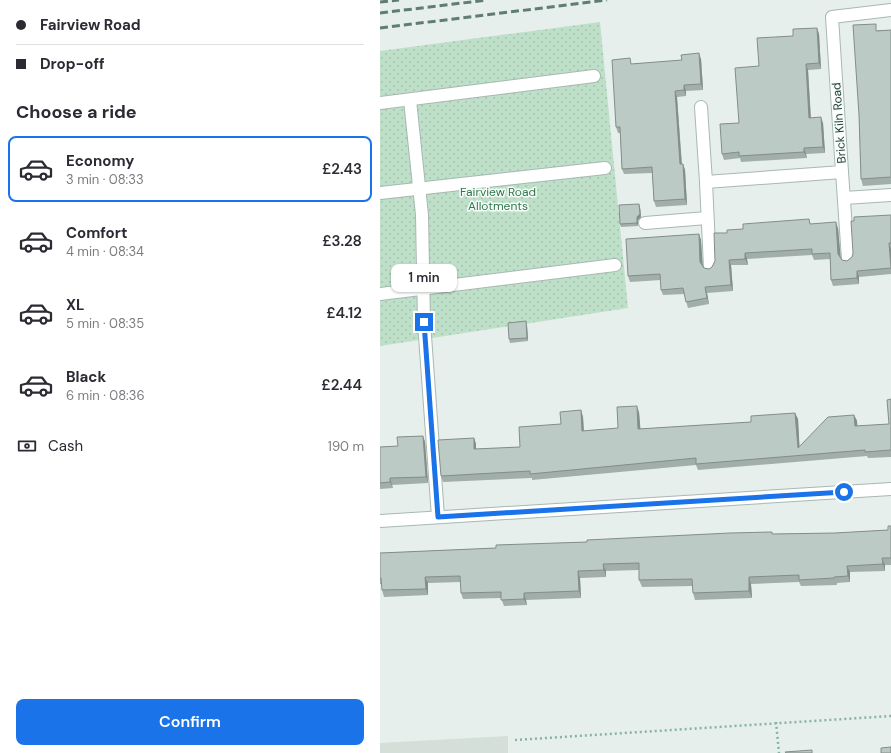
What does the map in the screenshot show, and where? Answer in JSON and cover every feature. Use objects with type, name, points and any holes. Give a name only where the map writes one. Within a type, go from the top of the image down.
[{"type":"street","name":"Brick Kiln Road","points":[[706,182],[842,172],[832,16],[891,10]]},
{"type":"street","points":[[380,103],[594,76]]},
{"type":"street","points":[[410,100],[422,215],[423,290],[438,517]]},
{"type":"street","points":[[701,107],[710,267]]},
{"type":"street","points":[[380,193],[605,168]]},
{"type":"street","points":[[842,172],[848,259]]},
{"type":"street","points":[[844,198],[891,195]]},
{"type":"street","points":[[645,223],[707,218]]},
{"type":"street","points":[[380,294],[423,290],[615,265]]},
{"type":"street","points":[[380,521],[891,488]]},
{"type":"path","points":[[515,740],[776,722],[891,716]]},
{"type":"path","points":[[776,722],[779,753]]},
{"type":"shaded area","points":[[508,736],[508,753],[380,753],[380,743]]},
{"type":"green space","name":"Fairview Road Allotments","points":[[600,22],[628,308],[380,346],[380,51]]},
{"type":"building","points":[[876,24],[876,31],[891,30],[891,177],[861,179],[859,115],[853,25]]},
{"type":"building","points":[[817,28],[819,63],[806,64],[809,118],[821,117],[823,147],[804,148],[804,152],[739,156],[739,152],[722,154],[720,124],[739,123],[735,68],[759,66],[757,38],[793,36],[793,29]]},
{"type":"building","points":[[699,53],[701,84],[684,85],[684,90],[675,91],[680,164],[683,164],[685,199],[654,201],[652,167],[622,169],[620,127],[616,127],[612,60],[630,58],[631,64],[682,60],[681,55]]},
{"type":"building","points":[[639,204],[640,214],[637,217],[637,223],[620,224],[619,205]]},
{"type":"building","points":[[891,215],[891,243],[889,243],[891,268],[857,271],[857,278],[831,280],[830,253],[812,254],[812,249],[745,253],[745,259],[729,260],[731,285],[705,287],[707,298],[686,302],[683,288],[661,290],[660,274],[628,276],[626,239],[699,234],[700,262],[704,268],[709,269],[715,261],[714,233],[727,233],[727,230],[743,229],[743,224],[809,219],[810,224],[836,222],[838,254],[842,260],[847,261],[852,257],[853,253],[851,221],[854,221],[854,217]]},
{"type":"building","points":[[526,321],[527,338],[509,339],[508,323]]},
{"type":"building","points":[[891,399],[891,450],[865,452],[865,450],[696,464],[696,458],[530,474],[530,471],[441,476],[438,440],[474,438],[474,449],[520,447],[519,427],[561,424],[560,412],[581,410],[582,431],[618,428],[617,407],[637,406],[638,429],[751,422],[751,416],[795,413],[798,448],[828,417],[854,415],[855,426],[889,424],[887,400]]},
{"type":"building","points":[[423,436],[426,477],[390,478],[390,482],[380,483],[380,447],[398,446],[397,437]]},
{"type":"building","points":[[888,526],[891,526],[891,558],[882,558],[883,564],[847,566],[848,576],[834,578],[799,580],[799,575],[749,577],[749,591],[693,593],[692,579],[639,580],[639,563],[603,564],[604,570],[578,571],[579,591],[524,593],[524,599],[501,600],[501,592],[461,593],[460,576],[425,577],[426,589],[382,590],[380,578],[380,553],[496,548],[496,545],[587,542],[587,540],[730,533],[835,533],[888,530]]},
{"type":"building","points":[[891,747],[891,753],[881,753],[881,748]]},
{"type":"building","points":[[812,750],[812,753],[785,752]]},
{"type":"railway","points":[[380,2],[399,0]]},
{"type":"railway","points":[[380,13],[487,0]]},
{"type":"railway","points":[[380,28],[607,0]]},
{"type":"route","points":[[424,322],[438,517],[844,492]]}]
